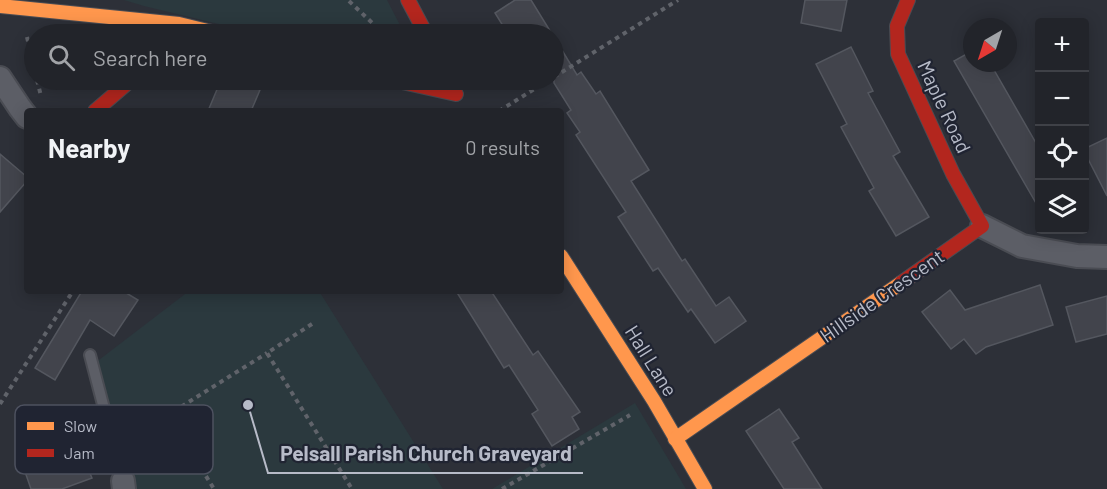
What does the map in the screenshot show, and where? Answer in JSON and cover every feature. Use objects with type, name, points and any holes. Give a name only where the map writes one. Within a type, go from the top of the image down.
[{"type":"street","points":[[408,0],[421,24]]},
{"type":"street","name":"Maple Road","points":[[908,0],[897,26],[898,54],[953,174],[982,226]]},
{"type":"street","points":[[0,6],[142,24]]},
{"type":"street","points":[[1,82],[24,113]]},
{"type":"street","points":[[99,108],[120,90]]},
{"type":"street","points":[[430,90],[459,98],[455,90]]},
{"type":"street","points":[[982,226],[1022,246],[1077,256],[1107,257]]},
{"type":"street","name":"Hillside Crescent","points":[[675,439],[982,226]]},
{"type":"street","name":"Hall Lane","points":[[564,261],[654,401],[705,489]]},
{"type":"lane","points":[[90,356],[104,405]]},
{"type":"path","points":[[564,71],[678,0]]},
{"type":"path","points":[[352,2],[374,24]]},
{"type":"path","points":[[504,108],[533,90]]},
{"type":"path","points":[[0,404],[71,294]]},
{"type":"path","points":[[184,405],[312,324]]},
{"type":"path","points":[[267,353],[352,489]]},
{"type":"path","points":[[502,489],[654,401]]},
{"type":"path","points":[[205,474],[214,489]]},
{"type":"shaded area","points":[[124,0],[387,0],[399,24],[219,24]]},
{"type":"shaded area","points":[[185,294],[321,294],[443,489],[129,489],[125,474],[213,474],[213,405],[106,405],[95,363]]},
{"type":"shaded area","points":[[635,403],[686,489],[492,489]]},
{"type":"building","points":[[515,0],[531,0],[546,24],[502,24],[495,13]]},
{"type":"building","points":[[805,0],[847,0],[841,31],[801,23]]},
{"type":"building","points":[[851,47],[873,91],[868,93],[900,152],[893,156],[929,217],[896,236],[869,191],[874,188],[841,127],[847,124],[816,64]]},
{"type":"building","points":[[564,54],[577,75],[581,72],[596,94],[600,91],[649,170],[631,181],[682,261],[685,259],[716,306],[729,297],[746,321],[715,343],[691,309],[688,312],[658,268],[653,271],[618,217],[626,212],[576,135],[580,132],[567,113],[571,110],[558,90],[564,90]]},
{"type":"building","points":[[963,56],[963,72],[995,72],[1035,141],[1035,201],[954,61]]},
{"type":"building","points":[[217,90],[260,90],[252,108],[209,108]]},
{"type":"building","points":[[1107,138],[1107,196],[1089,161],[1089,147]]},
{"type":"building","points":[[0,154],[24,174],[24,184],[0,212]]},
{"type":"building","points":[[1040,285],[1053,325],[986,347],[976,354],[964,339],[951,349],[922,312],[950,290],[965,310]]},
{"type":"building","points":[[80,294],[128,294],[138,300],[114,336],[90,320],[55,380],[35,368]]},
{"type":"building","points":[[458,294],[493,294],[533,355],[538,351],[580,412],[572,417],[579,429],[552,446],[532,414],[538,410],[509,365],[504,368]]},
{"type":"building","points":[[1107,296],[1107,334],[1076,342],[1066,307]]},
{"type":"building","points":[[779,409],[799,438],[792,442],[822,489],[784,489],[746,431]]},
{"type":"building","points":[[26,474],[90,474],[92,478],[62,489],[31,489]]},
{"type":"traffic: slow","points":[[0,6],[179,24]]},
{"type":"traffic: slow","points":[[564,261],[654,401],[705,489]]},
{"type":"traffic: slow","points":[[675,439],[901,283]]},
{"type":"traffic: jam","points":[[408,0],[421,24]]},
{"type":"traffic: jam","points":[[901,283],[982,226],[953,174],[898,54],[897,26],[908,0]]},
{"type":"traffic: jam","points":[[98,108],[119,90]]},
{"type":"traffic: jam","points":[[438,90],[456,94]]},
{"type":"place","name":"Pelsall Parish Church Graveyard","points":[[248,405]]}]
